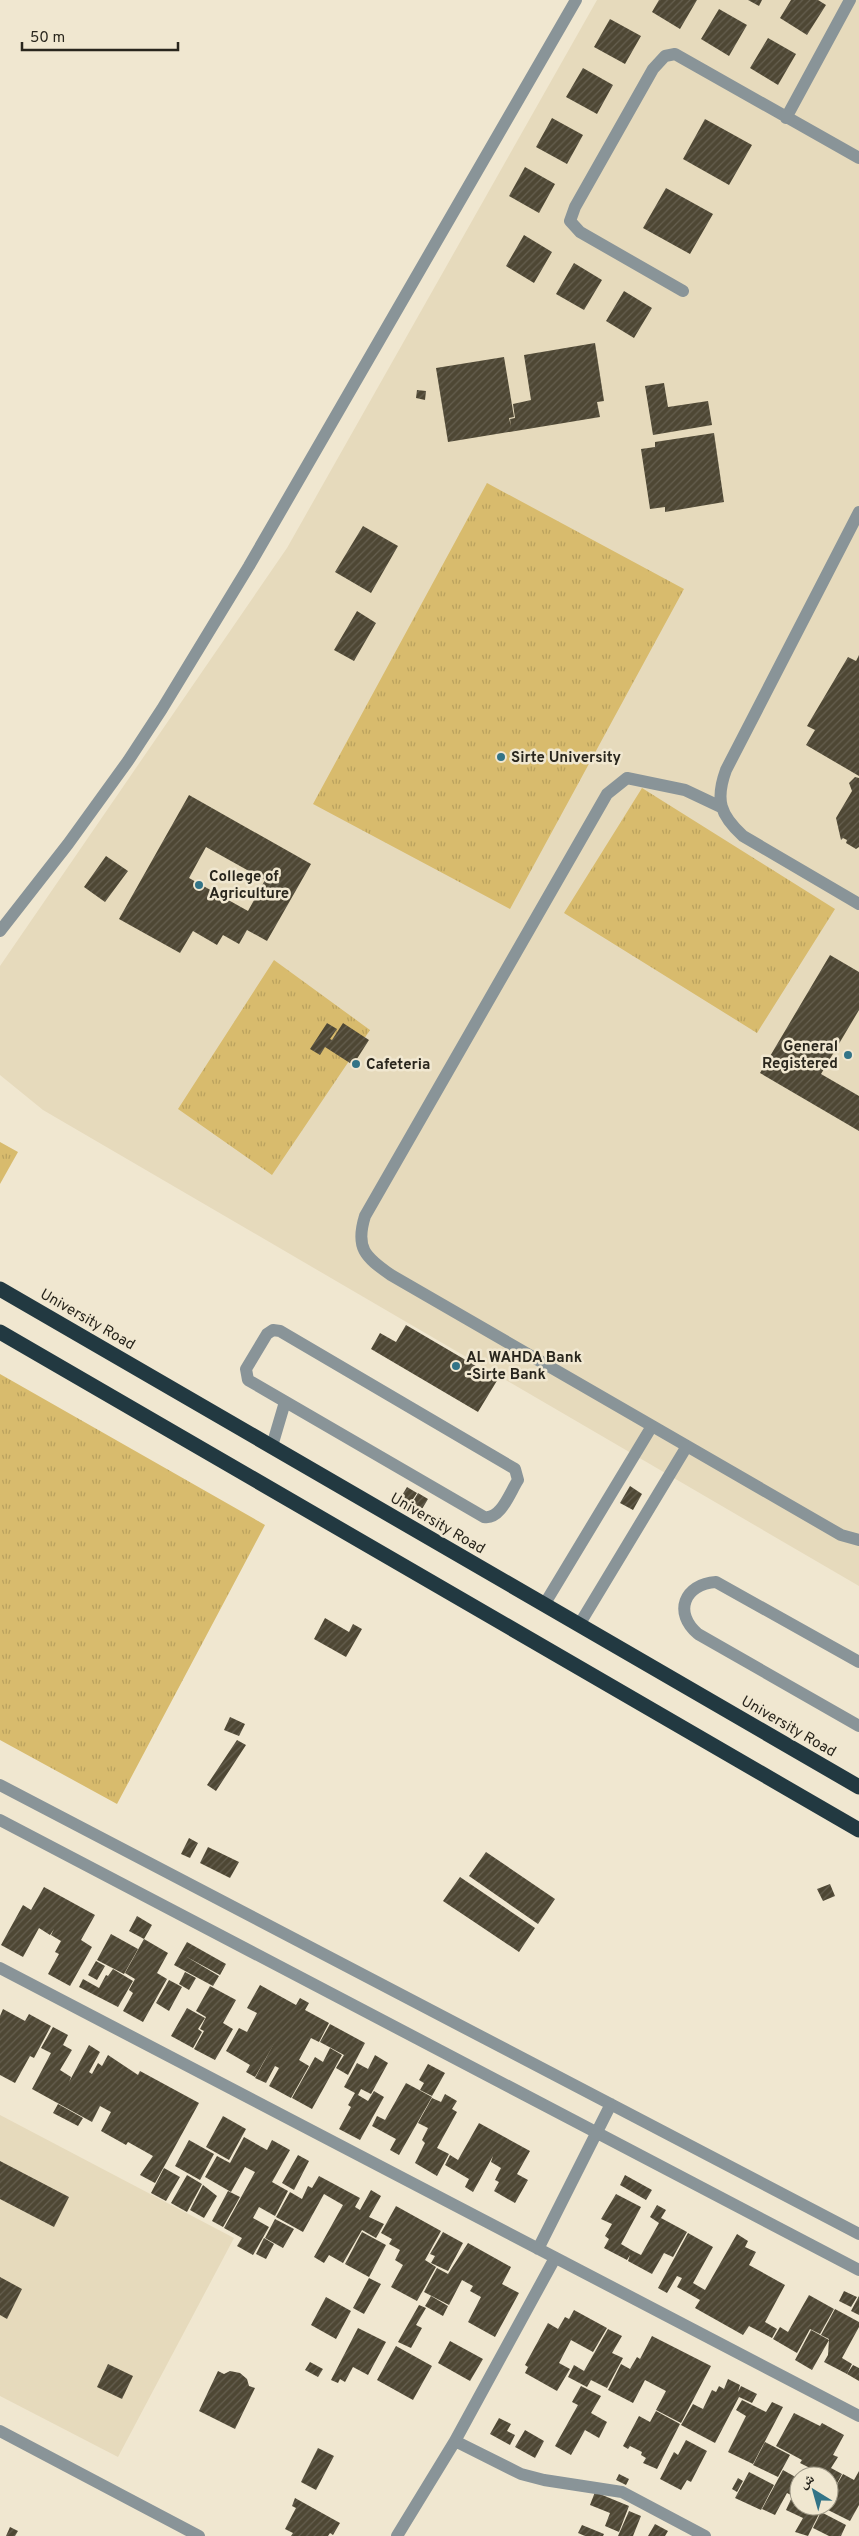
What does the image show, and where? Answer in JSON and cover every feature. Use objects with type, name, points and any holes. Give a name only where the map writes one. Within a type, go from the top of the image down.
[{"type":"highway","name":"University Road","points":[[0,1288],[859,1787]]},
{"type":"highway","points":[[0,1332],[859,1830]]},
{"type":"street","points":[[0,931],[68,844],[128,761],[162,709],[249,566],[576,0]]},
{"type":"street","points":[[786,118],[850,0]]},
{"type":"street","points":[[683,291],[580,232],[570,221],[571,214],[653,69],[665,56],[674,54],[859,158]]},
{"type":"street","points":[[859,512],[726,770],[719,788],[721,807],[729,823],[743,836],[859,904]]},
{"type":"street","points":[[721,807],[685,790],[627,778],[607,794],[365,1216],[360,1234],[363,1252],[390,1275],[841,1535],[859,1540]]},
{"type":"street","points":[[273,1330],[280,1331],[515,1469],[518,1480],[498,1513],[491,1517],[484,1517],[285,1402],[251,1383],[245,1373],[267,1334],[273,1330]]},
{"type":"street","points":[[272,1446],[285,1402]]},
{"type":"street","points":[[544,1605],[652,1426]]},
{"type":"street","points":[[579,1625],[686,1446]]},
{"type":"street","points":[[859,1662],[716,1582],[705,1583],[695,1587],[688,1596],[684,1606],[685,1618],[690,1627],[698,1634],[859,1726]]},
{"type":"street","points":[[0,1786],[859,2234]]},
{"type":"street","points":[[0,1820],[859,2270]]},
{"type":"street","points":[[0,1968],[859,2416]]},
{"type":"street","points":[[538,2249],[611,2104]]},
{"type":"street","points":[[397,2536],[456,2441],[555,2258]]},
{"type":"street","points":[[0,2431],[199,2536]]},
{"type":"street","points":[[456,2441],[521,2474],[544,2480],[622,2492],[705,2536]]},
{"type":"shaded area","name":"Sirte University","points":[[597,0],[859,0],[859,1586],[43,1110],[0,1075],[0,966],[287,548]]},
{"type":"shaded area","points":[[0,2115],[234,2238],[118,2457],[0,2396]]},
{"type":"green space","points":[[487,483],[684,589],[510,909],[313,804]]},
{"type":"green space","points":[[642,788],[835,909],[757,1033],[564,913]]},
{"type":"green space","points":[[274,960],[370,1030],[272,1175],[178,1109]]},
{"type":"green space","points":[[0,1142],[18,1152],[0,1184]]},
{"type":"green space","points":[[0,1374],[265,1525],[117,1804],[0,1740]]},
{"type":"building","points":[[659,0],[697,0],[680,29],[652,12]]},
{"type":"building","points":[[748,0],[762,0],[759,6]]},
{"type":"building","points":[[791,0],[818,0],[826,5],[807,35],[780,18]]},
{"type":"building","points":[[719,9],[747,25],[729,56],[701,39]]},
{"type":"building","points":[[610,19],[641,36],[625,64],[594,47]]},
{"type":"building","points":[[768,38],[796,54],[778,85],[750,68]]},
{"type":"building","points":[[583,68],[613,85],[597,114],[566,97]]},
{"type":"building","points":[[552,118],[583,135],[567,164],[536,147]]},
{"type":"building","points":[[705,119],[752,145],[729,185],[683,159]]},
{"type":"building","points":[[525,167],[555,184],[539,213],[509,196]]},
{"type":"building","points":[[666,188],[713,214],[690,254],[643,228]]},
{"type":"building","points":[[524,235],[552,252],[534,283],[506,266]]},
{"type":"building","points":[[574,263],[602,280],[584,310],[556,294]]},
{"type":"building","points":[[624,291],[652,308],[634,338],[606,321]]},
{"type":"building","points":[[595,343],[604,401],[597,402],[600,417],[448,442],[436,368],[504,357],[514,417],[509,418],[511,426],[510,419],[515,418],[513,404],[531,400],[524,355]]},
{"type":"building","points":[[664,383],[668,407],[708,401],[712,425],[653,435],[645,386]]},
{"type":"building","points":[[417,390],[426,391],[425,400],[416,398]]},
{"type":"building","points":[[714,433],[724,502],[665,512],[665,507],[650,509],[641,449],[655,447],[655,442]]},
{"type":"building","points":[[363,526],[398,546],[371,593],[335,572]]},
{"type":"building","points":[[357,611],[376,623],[354,661],[334,650]]},
{"type":"building","points":[[859,655],[859,776],[806,745],[815,730],[807,726],[848,657],[856,661]]},
{"type":"building","points":[[855,777],[859,778],[859,847],[856,849],[846,843],[847,840],[843,838],[841,840],[836,818],[852,791],[849,783]]},
{"type":"building","points":[[189,795],[311,864],[267,941],[247,930],[239,944],[223,935],[217,945],[193,931],[180,953],[119,919]],"holes":[[[206,847],[265,880],[248,911],[189,878]]]},
{"type":"building","points":[[106,856],[128,871],[105,902],[84,887]]},
{"type":"building","points":[[830,955],[859,972],[859,1010],[821,1074],[859,1096],[859,1131],[760,1073]]},
{"type":"building","points":[[327,1023],[337,1029],[330,1039],[332,1040],[343,1023],[369,1040],[353,1065],[325,1047],[320,1055],[310,1049]]},
{"type":"building","points":[[406,1325],[498,1379],[478,1412],[371,1349],[380,1333],[396,1342]]},
{"type":"building","points":[[630,1486],[642,1494],[633,1510],[620,1503]]},
{"type":"building","points":[[407,1487],[417,1493],[411,1502],[401,1497]]},
{"type":"building","points":[[418,1493],[428,1499],[422,1509],[412,1503]]},
{"type":"building","points":[[325,1618],[349,1632],[353,1624],[362,1629],[346,1657],[314,1639]]},
{"type":"building","points":[[230,1717],[245,1724],[239,1736],[224,1730]]},
{"type":"building","points":[[237,1740],[246,1745],[216,1791],[207,1785]]},
{"type":"building","points":[[189,1838],[198,1843],[190,1858],[181,1854]]},
{"type":"building","points":[[208,1847],[239,1862],[230,1878],[200,1863]]},
{"type":"building","points":[[486,1852],[555,1899],[538,1924],[469,1876]]},
{"type":"building","points":[[460,1877],[535,1928],[519,1952],[443,1901]]},
{"type":"building","points":[[830,1884],[835,1896],[823,1901],[817,1889]]},
{"type":"building","points":[[44,1887],[95,1915],[81,1940],[92,1947],[70,1986],[48,1974],[59,1954],[55,1952],[61,1941],[51,1935],[54,1929],[50,1935],[39,1928],[23,1957],[1,1945],[23,1905],[31,1910]]},
{"type":"building","points":[[137,1916],[152,1925],[144,1939],[129,1931]]},
{"type":"building","points":[[111,1934],[138,1949],[124,1974],[97,1960]]},
{"type":"building","points":[[144,1939],[168,1953],[157,1973],[167,1979],[143,2022],[123,2011],[133,1993],[129,1990],[135,1979],[125,1973]]},
{"type":"building","points":[[187,1942],[226,1964],[220,1975],[185,1956],[219,1976],[213,1986],[174,1965]]},
{"type":"building","points":[[96,1961],[105,1966],[97,1980],[88,1975]]},
{"type":"building","points":[[113,1969],[133,1981],[118,2007],[79,1987],[83,1979],[99,1988],[106,1975],[108,1976]]},
{"type":"building","points":[[185,1972],[196,1978],[189,1990],[179,1984]]},
{"type":"building","points":[[169,1980],[182,1987],[169,2011],[156,2003]]},
{"type":"building","points":[[260,1985],[296,2005],[300,1998],[309,2003],[305,2010],[329,2023],[319,2042],[311,2038],[299,2060],[309,2066],[291,2098],[269,2086],[279,2068],[275,2066],[266,2083],[255,2078],[275,2042],[255,2077],[246,2072],[250,2065],[226,2051],[239,2028],[247,2032],[257,2013],[247,2008]]},
{"type":"building","points":[[210,1986],[236,2000],[223,2023],[233,2029],[215,2060],[194,2049],[204,2031],[200,2029],[206,2017],[196,2011]]},
{"type":"building","points":[[187,2008],[205,2018],[198,2029],[202,2032],[193,2048],[171,2036]]},
{"type":"building","points":[[3,2009],[25,2021],[29,2014],[51,2026],[34,2058],[30,2056],[15,2083],[0,2075],[0,2016]]},
{"type":"building","points":[[330,2024],[365,2043],[348,2075],[336,2068],[344,2055],[320,2042]]},
{"type":"building","points":[[53,2027],[68,2035],[63,2045],[72,2050],[60,2070],[71,2077],[69,2082],[89,2045],[100,2052],[89,2072],[92,2074],[98,2063],[102,2066],[108,2055],[138,2075],[140,2071],[199,2103],[155,2183],[140,2175],[153,2156],[128,2142],[126,2145],[101,2131],[111,2112],[100,2106],[92,2122],[32,2089],[51,2053],[41,2048]]},
{"type":"building","points":[[330,2048],[342,2055],[312,2109],[292,2098],[315,2057],[323,2062]]},
{"type":"building","points":[[375,2055],[388,2063],[371,2094],[361,2089],[358,2095],[368,2101],[374,2091],[384,2097],[360,2140],[339,2129],[351,2107],[348,2105],[355,2093],[344,2087],[357,2063],[368,2069]]},
{"type":"building","points":[[428,2064],[445,2073],[432,2096],[420,2090],[424,2083],[419,2080]]},
{"type":"building","points":[[406,2083],[432,2097],[399,2155],[390,2150],[396,2139],[372,2126],[377,2116],[385,2120]]},
{"type":"building","points":[[445,2094],[457,2101],[452,2109],[457,2112],[437,2148],[449,2154],[437,2176],[415,2163],[425,2143],[422,2140],[428,2128],[418,2123],[432,2098],[441,2102]]},
{"type":"building","points":[[58,2104],[83,2118],[78,2126],[53,2113]]},
{"type":"building","points":[[223,2116],[246,2129],[229,2160],[206,2147]]},
{"type":"building","points":[[479,2123],[530,2151],[517,2174],[528,2180],[515,2203],[494,2191],[499,2182],[495,2180],[501,2168],[491,2162],[493,2156],[473,2192],[465,2187],[469,2179],[445,2165],[450,2155],[458,2160]]},
{"type":"building","points":[[244,2137],[267,2150],[272,2140],[290,2150],[272,2182],[288,2191],[275,2216],[259,2207],[253,2218],[269,2227],[253,2255],[237,2246],[242,2238],[224,2228],[255,2172],[245,2167],[231,2192],[205,2177],[217,2156],[230,2163]]},
{"type":"building","points":[[189,2140],[214,2154],[200,2180],[175,2166]]},
{"type":"building","points":[[298,2155],[309,2161],[294,2190],[282,2183]]},
{"type":"building","points":[[0,2161],[69,2197],[54,2227],[0,2199]]},
{"type":"building","points":[[164,2168],[180,2177],[166,2201],[151,2193]]},
{"type":"building","points":[[187,2175],[202,2184],[187,2212],[171,2203]]},
{"type":"building","points":[[625,2175],[652,2190],[646,2200],[620,2185]]},
{"type":"building","points":[[319,2176],[360,2198],[355,2207],[360,2210],[371,2190],[381,2196],[369,2217],[384,2224],[376,2238],[362,2230],[343,2263],[329,2255],[324,2263],[314,2257],[343,2205],[324,2194],[303,2232],[276,2217],[290,2192],[302,2199],[308,2186],[312,2188]]},
{"type":"building","points":[[203,2185],[217,2196],[204,2218],[190,2210]]},
{"type":"building","points":[[228,2191],[240,2197],[223,2227],[212,2221]]},
{"type":"building","points":[[616,2194],[641,2207],[621,2244],[633,2251],[641,2255],[659,2223],[650,2217],[657,2205],[666,2210],[661,2218],[687,2232],[673,2257],[664,2253],[652,2274],[628,2261],[630,2255],[627,2260],[604,2248],[609,2239],[605,2236],[612,2224],[601,2219]]},
{"type":"building","points":[[396,2206],[441,2231],[425,2260],[436,2267],[417,2301],[391,2287],[403,2265],[395,2260],[400,2250],[389,2244],[392,2239],[381,2233]]},
{"type":"building","points":[[275,2219],[294,2229],[283,2248],[265,2238]]},
{"type":"building","points":[[362,2232],[386,2245],[369,2277],[345,2264]]},
{"type":"building","points":[[443,2232],[463,2243],[448,2271],[431,2263],[435,2256],[430,2254]]},
{"type":"building","points":[[688,2233],[713,2247],[693,2283],[705,2290],[737,2234],[748,2241],[745,2247],[756,2252],[749,2265],[785,2285],[765,2322],[777,2329],[772,2338],[749,2326],[743,2335],[695,2308],[700,2300],[677,2287],[682,2278],[677,2276],[667,2293],[658,2288]]},
{"type":"building","points":[[264,2238],[274,2244],[266,2259],[256,2254]]},
{"type":"building","points":[[468,2243],[511,2267],[502,2284],[519,2293],[495,2337],[468,2322],[481,2297],[470,2291],[473,2286],[462,2280],[449,2305],[424,2292],[437,2268],[448,2274]]},
{"type":"building","points":[[0,2277],[22,2289],[7,2319],[0,2315]]},
{"type":"building","points":[[369,2278],[381,2284],[364,2314],[353,2308]]},
{"type":"building","points":[[844,2291],[857,2297],[851,2307],[839,2301]]},
{"type":"building","points":[[809,2295],[834,2309],[820,2334],[810,2329],[797,2353],[773,2339],[780,2327],[788,2332]]},
{"type":"building","points":[[431,2296],[448,2306],[443,2316],[425,2306]]},
{"type":"building","points":[[859,2296],[859,2315],[851,2311]]},
{"type":"building","points":[[326,2297],[351,2311],[336,2339],[311,2325]]},
{"type":"building","points":[[419,2305],[426,2308],[416,2325],[422,2328],[411,2348],[398,2342]]},
{"type":"building","points":[[835,2309],[859,2322],[859,2327],[842,2358],[852,2364],[847,2374],[824,2362],[828,2355],[829,2339],[821,2335]]},
{"type":"building","points":[[574,2310],[607,2328],[593,2352],[571,2340],[559,2363],[570,2369],[557,2391],[525,2373],[528,2367],[525,2365],[548,2323],[558,2329],[565,2317],[569,2319]]},
{"type":"building","points":[[358,2328],[386,2342],[368,2375],[353,2367],[345,2382],[340,2379],[338,2383],[331,2380]]},
{"type":"building","points":[[608,2329],[622,2336],[612,2353],[623,2358],[607,2388],[591,2380],[587,2387],[568,2377],[574,2365],[584,2371]]},
{"type":"building","points":[[811,2330],[829,2340],[812,2370],[795,2360]]},
{"type":"building","points":[[652,2336],[711,2366],[681,2423],[656,2410],[666,2391],[645,2380],[633,2403],[608,2390],[621,2364],[630,2369],[637,2357],[640,2359]]},
{"type":"building","points":[[450,2341],[483,2359],[470,2381],[438,2363]]},
{"type":"building","points":[[396,2346],[432,2366],[413,2400],[377,2380]]},
{"type":"building","points":[[310,2362],[323,2369],[318,2377],[305,2370]]},
{"type":"building","points":[[108,2364],[133,2376],[122,2399],[97,2387]]},
{"type":"building","points":[[853,2365],[859,2368],[859,2381],[847,2374]]},
{"type":"building","points":[[218,2371],[224,2374],[230,2371],[240,2373],[247,2379],[249,2386],[255,2388],[235,2429],[199,2411]]},
{"type":"building","points":[[728,2379],[740,2385],[738,2392],[741,2386],[757,2394],[752,2403],[739,2397],[715,2443],[681,2425],[693,2404],[703,2409],[712,2390],[716,2392],[719,2386],[724,2389]]},
{"type":"building","points":[[581,2386],[601,2396],[591,2413],[607,2422],[599,2438],[585,2430],[571,2455],[555,2446],[578,2405],[572,2402]]},
{"type":"building","points":[[742,2400],[766,2412],[772,2402],[783,2407],[753,2464],[728,2452],[746,2416],[736,2410]]},
{"type":"building","points":[[656,2411],[680,2424],[657,2469],[643,2463],[646,2458],[641,2455],[642,2452],[630,2446],[628,2449],[623,2446],[639,2416],[650,2422]]},
{"type":"building","points":[[794,2413],[820,2426],[822,2423],[844,2435],[833,2455],[838,2457],[832,2466],[806,2466],[800,2463],[802,2460],[776,2446]]},
{"type":"building","points":[[499,2418],[511,2424],[507,2431],[515,2435],[510,2445],[490,2434]]},
{"type":"building","points":[[525,2430],[544,2441],[535,2458],[515,2447]]},
{"type":"building","points":[[686,2440],[707,2451],[691,2482],[687,2480],[681,2490],[660,2479],[674,2452],[678,2455]]},
{"type":"building","points":[[765,2442],[790,2455],[778,2477],[753,2465]]},
{"type":"building","points":[[318,2448],[334,2456],[316,2490],[301,2482]]},
{"type":"building","points":[[783,2470],[789,2473],[789,2494],[787,2493],[775,2515],[762,2509]]},
{"type":"building","points":[[859,2471],[859,2505],[850,2521],[839,2516],[839,2481],[843,2474],[854,2480]]},
{"type":"building","points":[[749,2472],[774,2485],[761,2510],[735,2498]]},
{"type":"building","points":[[619,2474],[629,2479],[626,2485],[616,2480]]},
{"type":"building","points":[[738,2478],[743,2481],[737,2492],[732,2489]]},
{"type":"building","points":[[595,2492],[629,2506],[619,2532],[605,2526],[610,2513],[590,2505]]},
{"type":"building","points":[[295,2498],[340,2523],[333,2535],[330,2533],[328,2536],[291,2536],[293,2533],[285,2529],[296,2508],[292,2506]]},
{"type":"building","points":[[629,2511],[641,2516],[633,2536],[618,2536]]},
{"type":"building","points":[[799,2516],[818,2516],[808,2536],[795,2532],[803,2518]]},
{"type":"building","points":[[819,2516],[829,2516],[846,2525],[841,2536],[829,2536],[813,2528]]},
{"type":"building","points":[[655,2524],[668,2531],[665,2536],[648,2536]]},
{"type":"building","points":[[582,2525],[604,2534],[603,2536],[585,2536],[578,2533]]},
{"type":"building","points":[[10,2527],[18,2531],[15,2536],[6,2536]]},
{"type":"place","name":"Sirte University","points":[[501,757]]},
{"type":"place","name":"College of Agriculture","points":[[199,885]]},
{"type":"place","name":"General Registered","points":[[848,1055]]},
{"type":"place","name":"Cafeteria","points":[[356,1064]]},
{"type":"place","name":"AL WAHDA Bank -Sirte Bank","points":[[456,1366]]}]
